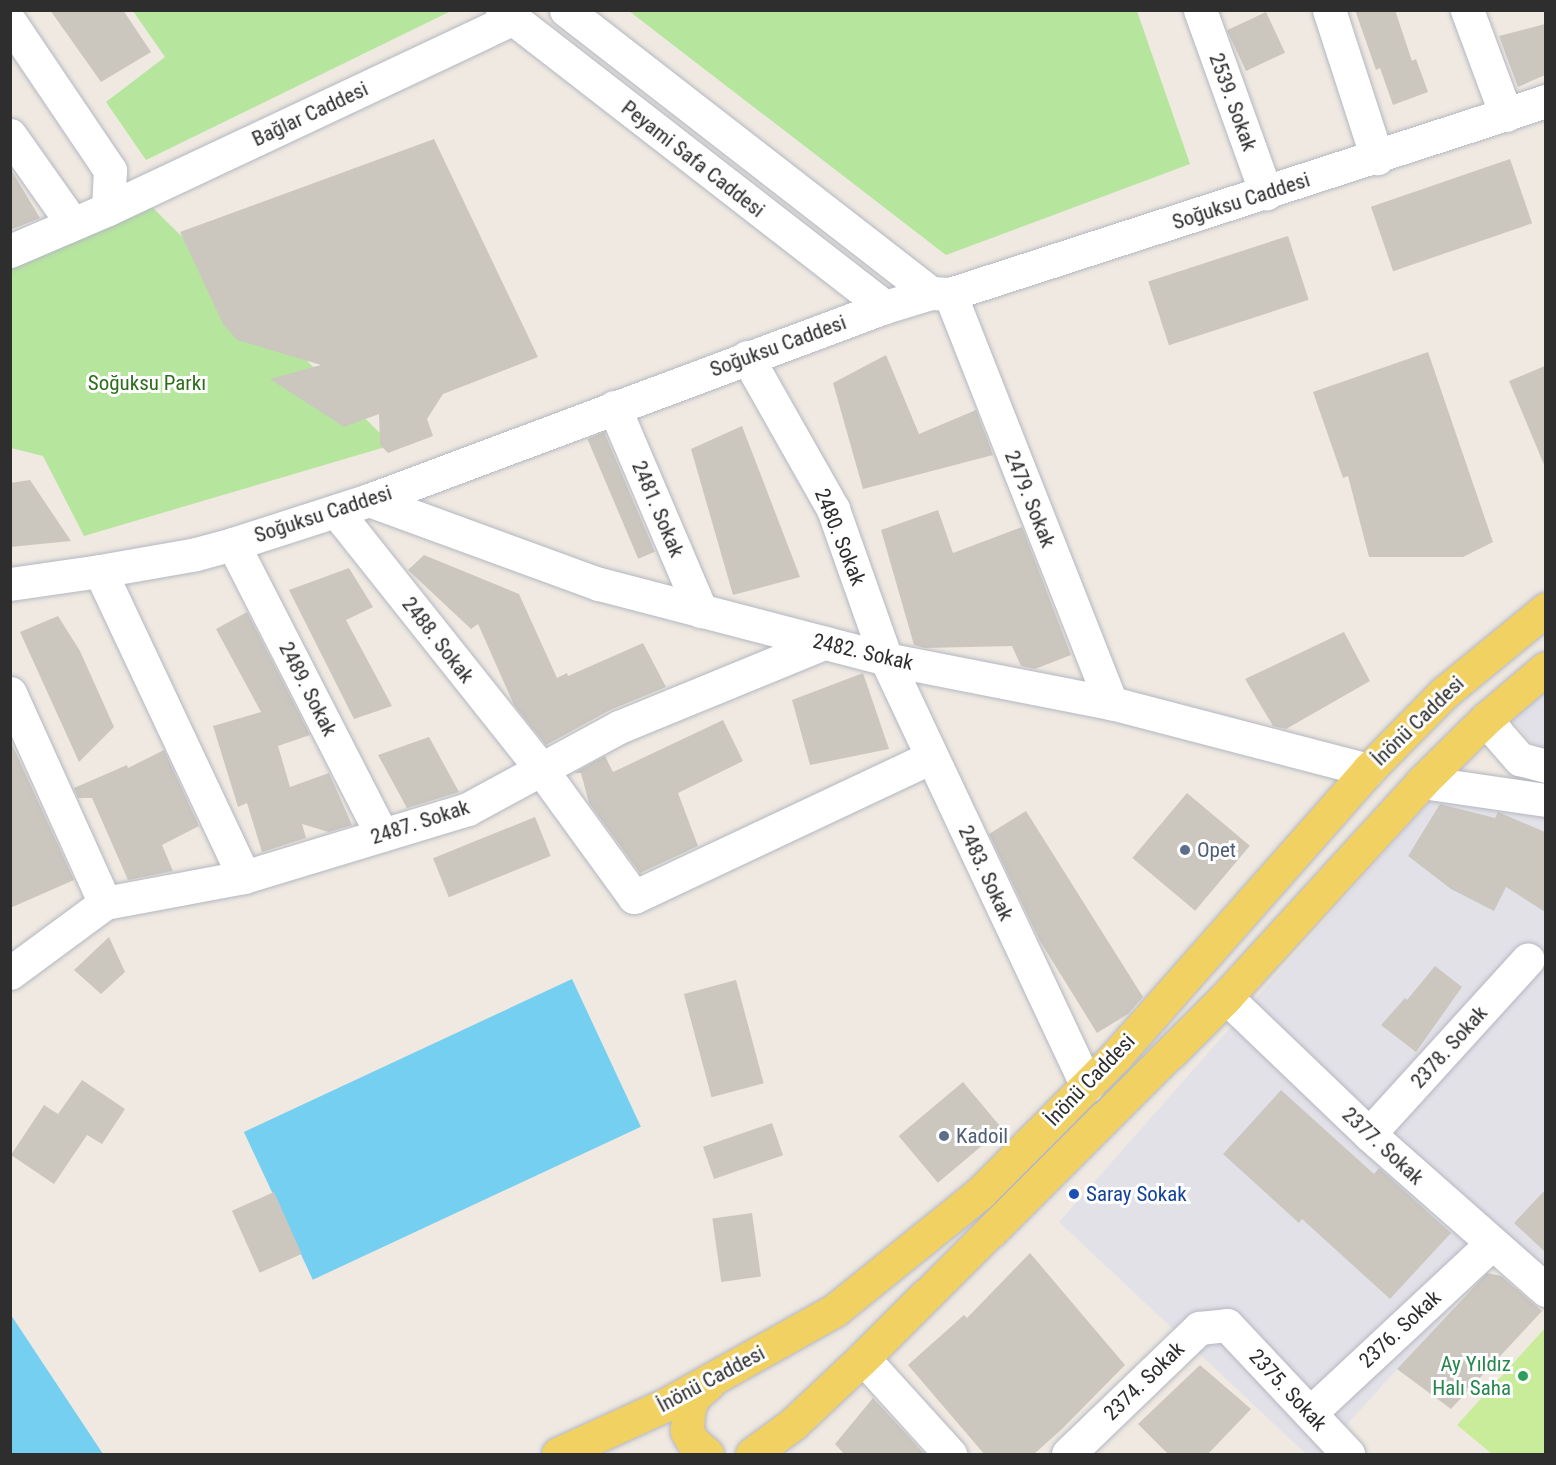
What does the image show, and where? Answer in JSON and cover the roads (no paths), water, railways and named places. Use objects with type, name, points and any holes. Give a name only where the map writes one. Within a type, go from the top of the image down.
[{"type":"main road","name":"İnönü Caddesi","points":[[565,1451],[667,1404],[835,1310],[980,1193],[1087,1086],[1368,770],[1445,692],[1545,609]]},
{"type":"main road","name":"İnönü Caddesi","points":[[793,1424],[863,1358],[1226,997],[1422,782],[1487,718],[1545,668]]},
{"type":"main road","points":[[707,1455],[693,1442],[687,1431],[688,1412],[693,1396],[720,1375]]},
{"type":"main road","points":[[752,1455],[793,1424]]},
{"type":"main road","points":[[773,1455],[793,1424]]},
{"type":"main road","points":[[565,1451],[599,1447],[620,1455]]},
{"type":"street","name":"Peyami Safa Caddesi","points":[[566,10],[940,294]]},
{"type":"street","name":"2539. Sokak","points":[[1200,10],[1266,193]]},
{"type":"street","points":[[1329,10],[1377,158]]},
{"type":"street","points":[[1467,10],[1506,115]]},
{"type":"street","name":"Peyami Safa Caddesi","points":[[507,15],[885,307]]},
{"type":"street","name":"Bağlar Caddesi","points":[[10,251],[108,209],[507,15]]},
{"type":"street","points":[[10,22],[110,170],[108,209]]},
{"type":"street","name":"Soğuksu Caddesi","points":[[10,584],[33,583],[196,554],[233,544],[369,500],[885,307],[940,294],[1266,193],[1545,101]]},
{"type":"street","points":[[10,135],[72,223]]},
{"type":"street","name":"2479. Sokak","points":[[940,294],[1111,703]]},
{"type":"street","name":"2480. Sokak","points":[[747,357],[833,509],[886,659]]},
{"type":"street","name":"2481. Sokak","points":[[614,407],[701,611]]},
{"type":"street","name":"2482. Sokak","points":[[369,500],[599,584],[886,659],[1111,703],[1368,770]]},
{"type":"street","name":"2488. Sokak","points":[[336,511],[541,769],[634,897],[932,757]]},
{"type":"street","name":"2489. Sokak","points":[[233,544],[382,835]]},
{"type":"street","points":[[100,571],[244,877]]},
{"type":"street","name":"2487. Sokak","points":[[10,973],[105,903],[244,877],[468,809],[619,727],[824,643]]},
{"type":"street","name":"2483. Sokak","points":[[886,659],[1087,1086]]},
{"type":"street","points":[[10,693],[105,903]]},
{"type":"street","points":[[1487,718],[1497,734],[1520,759],[1545,766]]},
{"type":"street","points":[[1422,782],[1545,800]]},
{"type":"street","name":"2378. Sokak","points":[[1369,1134],[1528,959]]},
{"type":"street","name":"2377. Sokak","points":[[1226,997],[1369,1134],[1545,1290]]},
{"type":"street","name":"2376. Sokak","points":[[1310,1413],[1491,1244]]},
{"type":"street","name":"2375. Sokak","points":[[1227,1325],[1348,1455]]},
{"type":"street","name":"2374. Sokak","points":[[1068,1455],[1199,1328],[1227,1325]]},
{"type":"street","points":[[863,1358],[950,1455]]},
{"type":"water","points":[[572,979],[641,1127],[313,1280],[244,1132]]},
{"type":"water","points":[[11,1315],[103,1454],[11,1454]]},
{"type":"place","name":"Opet","points":[[1185,850]]},
{"type":"place","name":"Kadoil","points":[[944,1136]]},
{"type":"place","name":"Saray Sokak","points":[[1074,1194]]},
{"type":"place","name":"Ay Yıldız Halı Saha","points":[[1523,1376]]},
{"type":"park label","name":"Soğuksu Parkı","points":[[147,383]]}]
